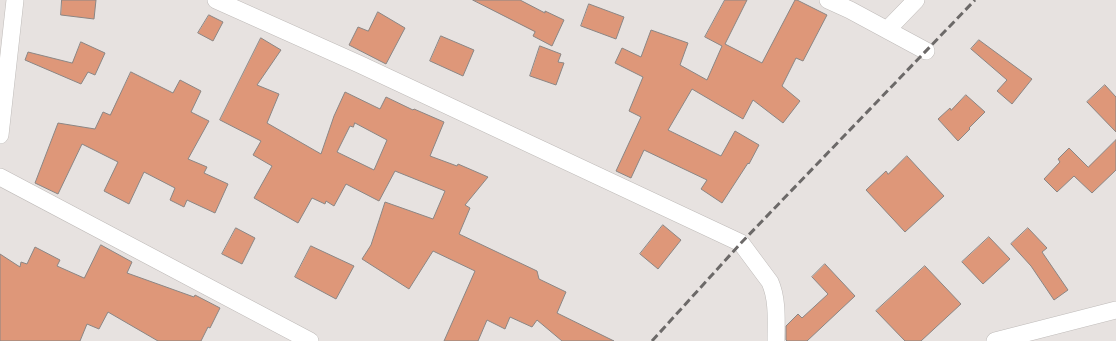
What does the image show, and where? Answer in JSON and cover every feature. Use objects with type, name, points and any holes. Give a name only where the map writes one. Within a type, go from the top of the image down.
[{"type":"street","points":[[216,0],[360,64],[741,243],[770,282],[774,295],[776,341]]},
{"type":"street","points":[[828,0],[926,51]]},
{"type":"street","points":[[888,30],[916,0]]},
{"type":"street","points":[[0,135],[9,10]]},
{"type":"street","points":[[0,176],[310,341]]},
{"type":"street","points":[[995,341],[1116,310]]},
{"type":"building","points":[[62,0],[96,0],[94,19],[61,15]]},
{"type":"building","points":[[473,0],[520,0],[545,13],[545,11],[564,20],[552,46],[533,36],[535,32]]},
{"type":"building","points":[[725,0],[747,0],[725,44],[762,63],[795,0],[827,15],[803,61],[796,58],[782,86],[800,101],[783,123],[753,100],[743,119],[692,89],[668,130],[721,156],[735,131],[759,145],[749,164],[748,163],[722,203],[701,189],[707,180],[644,150],[631,178],[616,171],[641,117],[629,111],[643,77],[615,63],[622,48],[641,57],[651,30],[688,43],[680,65],[707,80],[722,46],[705,37]]},
{"type":"building","points":[[589,4],[624,17],[616,39],[581,26]]},
{"type":"building","points":[[378,12],[405,28],[386,64],[349,45],[358,27],[368,31]]},
{"type":"building","points":[[209,15],[223,22],[213,41],[198,33]]},
{"type":"building","points":[[441,36],[474,50],[463,76],[430,61]]},
{"type":"building","points":[[261,38],[281,50],[257,85],[279,94],[267,123],[321,154],[334,116],[345,92],[380,109],[386,97],[413,110],[414,109],[444,122],[430,156],[457,166],[458,164],[488,177],[465,205],[470,208],[459,234],[537,271],[539,279],[566,292],[557,313],[614,341],[562,341],[537,320],[532,327],[510,317],[505,329],[487,320],[478,341],[444,341],[475,271],[433,251],[409,289],[362,259],[371,245],[385,202],[433,219],[445,191],[395,171],[379,201],[346,184],[334,206],[326,201],[325,204],[312,198],[298,223],[254,198],[272,166],[253,155],[261,141],[220,120]],"holes":[[[355,123],[387,140],[374,170],[337,152],[350,126],[353,127]]]},
{"type":"building","points":[[979,40],[1032,79],[1012,104],[997,91],[1007,80],[971,49]]},
{"type":"building","points":[[81,42],[105,53],[95,75],[88,72],[81,84],[25,60],[28,52],[72,63]]},
{"type":"building","points":[[540,46],[561,54],[558,62],[564,63],[556,85],[530,76]]},
{"type":"building","points":[[131,72],[173,93],[180,80],[201,91],[191,112],[209,121],[188,159],[207,167],[204,173],[228,184],[215,213],[187,200],[184,207],[170,200],[175,188],[144,172],[129,204],[104,191],[118,162],[82,144],[58,194],[35,183],[58,123],[95,129],[103,112],[110,115]]},
{"type":"building","points":[[1105,85],[1116,97],[1116,132],[1087,102]]},
{"type":"building","points":[[966,95],[985,112],[958,141],[938,119],[950,108],[951,110]]},
{"type":"building","points":[[1116,140],[1116,170],[1092,193],[1074,176],[1057,192],[1044,179],[1060,162],[1058,159],[1069,148],[1088,167]]},
{"type":"building","points":[[907,156],[944,196],[905,232],[866,190],[886,171],[888,174]]},
{"type":"building","points":[[663,225],[681,240],[658,269],[640,254]]},
{"type":"building","points":[[236,228],[255,238],[242,264],[222,254]]},
{"type":"building","points":[[1028,228],[1047,248],[1042,252],[1068,290],[1054,300],[1031,266],[1011,244]]},
{"type":"building","points":[[989,237],[1010,259],[983,284],[962,262]]},
{"type":"building","points":[[101,245],[132,262],[127,273],[194,297],[195,295],[220,308],[210,328],[208,327],[201,341],[158,341],[108,312],[99,329],[87,324],[80,341],[0,341],[0,254],[20,267],[21,262],[27,264],[35,247],[60,260],[57,266],[84,278]]},
{"type":"building","points":[[311,246],[354,266],[336,299],[295,277]]},
{"type":"building","points":[[825,264],[855,296],[807,341],[787,341],[786,326],[798,314],[802,318],[828,294],[812,277]]},
{"type":"building","points":[[925,266],[961,304],[921,341],[905,341],[876,311]]},
{"type":"railway","points":[[652,341],[741,243],[975,0]]}]
